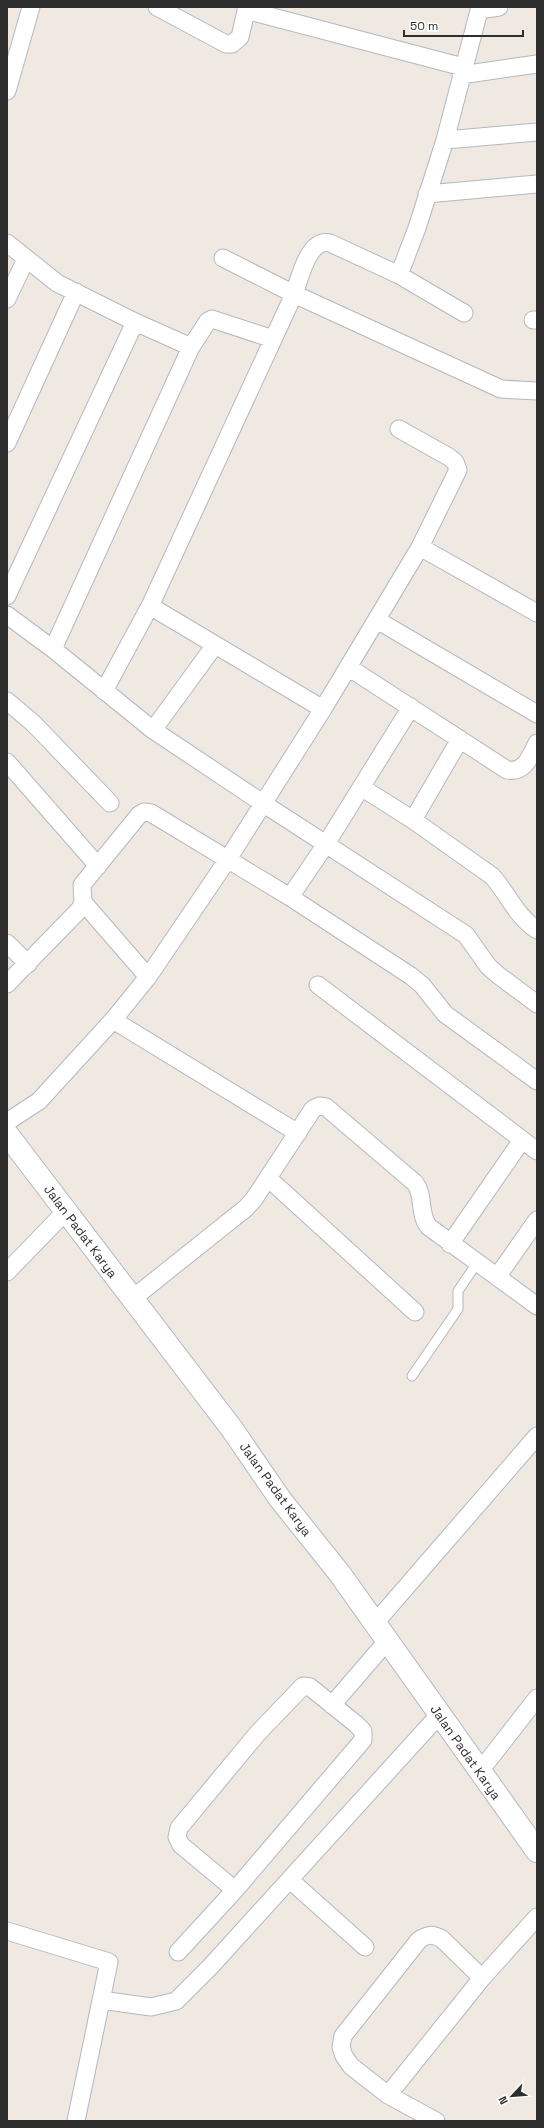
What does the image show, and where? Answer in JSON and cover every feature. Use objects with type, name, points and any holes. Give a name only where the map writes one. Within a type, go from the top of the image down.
[{"type":"street","points":[[7,91],[31,7]]},
{"type":"street","points":[[157,7],[226,44],[232,44],[240,38],[247,8],[462,71],[537,64]]},
{"type":"street","points":[[399,275],[417,228],[445,140],[479,9],[499,7]]},
{"type":"street","points":[[445,140],[537,132]]},
{"type":"street","points":[[427,194],[537,184]]},
{"type":"street","points":[[104,691],[150,606],[294,294],[311,252],[317,244],[324,241],[399,275],[464,313]]},
{"type":"street","points":[[7,243],[57,282],[135,322],[191,347]]},
{"type":"street","points":[[223,258],[294,294],[501,389],[537,391]]},
{"type":"street","points":[[7,299],[26,259]]},
{"type":"street","points":[[7,443],[76,292]]},
{"type":"street","points":[[53,649],[191,347],[208,321],[212,319],[273,340]]},
{"type":"street","points":[[7,596],[135,322]]},
{"type":"street","points":[[7,1122],[39,1101],[113,1020],[148,977],[264,804],[420,547],[458,470],[455,462],[399,429]]},
{"type":"street","points":[[420,547],[537,612]]},
{"type":"street","points":[[150,606],[323,709]]},
{"type":"street","points":[[7,615],[53,649],[153,730],[466,935],[488,966],[537,1004]]},
{"type":"street","points":[[377,620],[537,714]]},
{"type":"street","points":[[153,730],[215,645]]},
{"type":"street","points":[[348,667],[507,770],[515,771],[526,764],[537,743]]},
{"type":"street","points":[[7,700],[33,723],[110,803]]},
{"type":"street","points":[[290,897],[326,844],[411,707]]},
{"type":"street","points":[[413,820],[460,739]]},
{"type":"street","points":[[7,762],[34,790],[98,866]]},
{"type":"street","points":[[361,788],[413,820],[492,876],[503,888],[518,914],[537,930]]},
{"type":"street","points":[[7,984],[80,909],[83,902],[82,886],[139,815],[144,812],[151,813],[290,897],[411,976],[422,985],[445,1014],[537,1082]]},
{"type":"street","points":[[83,902],[148,977]]},
{"type":"street","points":[[7,943],[28,964]]},
{"type":"street","points":[[318,985],[537,1151]]},
{"type":"street","points":[[113,1020],[298,1133]]},
{"type":"street","points":[[132,1299],[235,1218],[254,1200],[313,1109],[319,1106],[326,1107],[415,1183],[421,1194],[424,1221],[450,1244],[537,1306]]},
{"type":"street","name":"Jalan Padat Karya","points":[[7,1134],[232,1429],[280,1498],[340,1574],[537,1851]]},
{"type":"street","points":[[450,1244],[522,1140]]},
{"type":"street","points":[[268,1178],[415,1312]]},
{"type":"street","points":[[7,1272],[66,1211]]},
{"type":"street","points":[[497,1278],[537,1220]]},
{"type":"street","points":[[375,1623],[537,1436]]},
{"type":"street","points":[[332,1705],[388,1640]]},
{"type":"street","points":[[178,1952],[235,1890],[363,1740],[364,1734],[361,1728],[310,1687],[305,1686],[299,1688],[257,1734],[179,1828],[177,1837],[181,1845],[235,1890]]},
{"type":"street","points":[[480,1771],[537,1698]]},
{"type":"street","points":[[101,2000],[151,2007],[176,2001],[211,1966],[440,1714]]},
{"type":"street","points":[[290,1880],[365,1947]]},
{"type":"street","points":[[388,2095],[482,1978],[537,1917]]},
{"type":"street","points":[[7,1930],[109,1962],[76,2121]]},
{"type":"street","points":[[436,2121],[388,2095],[351,2066],[344,2056],[341,2047],[343,2036],[419,1940],[427,1935],[435,1935],[442,1939],[482,1978]]},
{"type":"lane","points":[[412,1376],[458,1309],[458,1291],[477,1263]]}]
